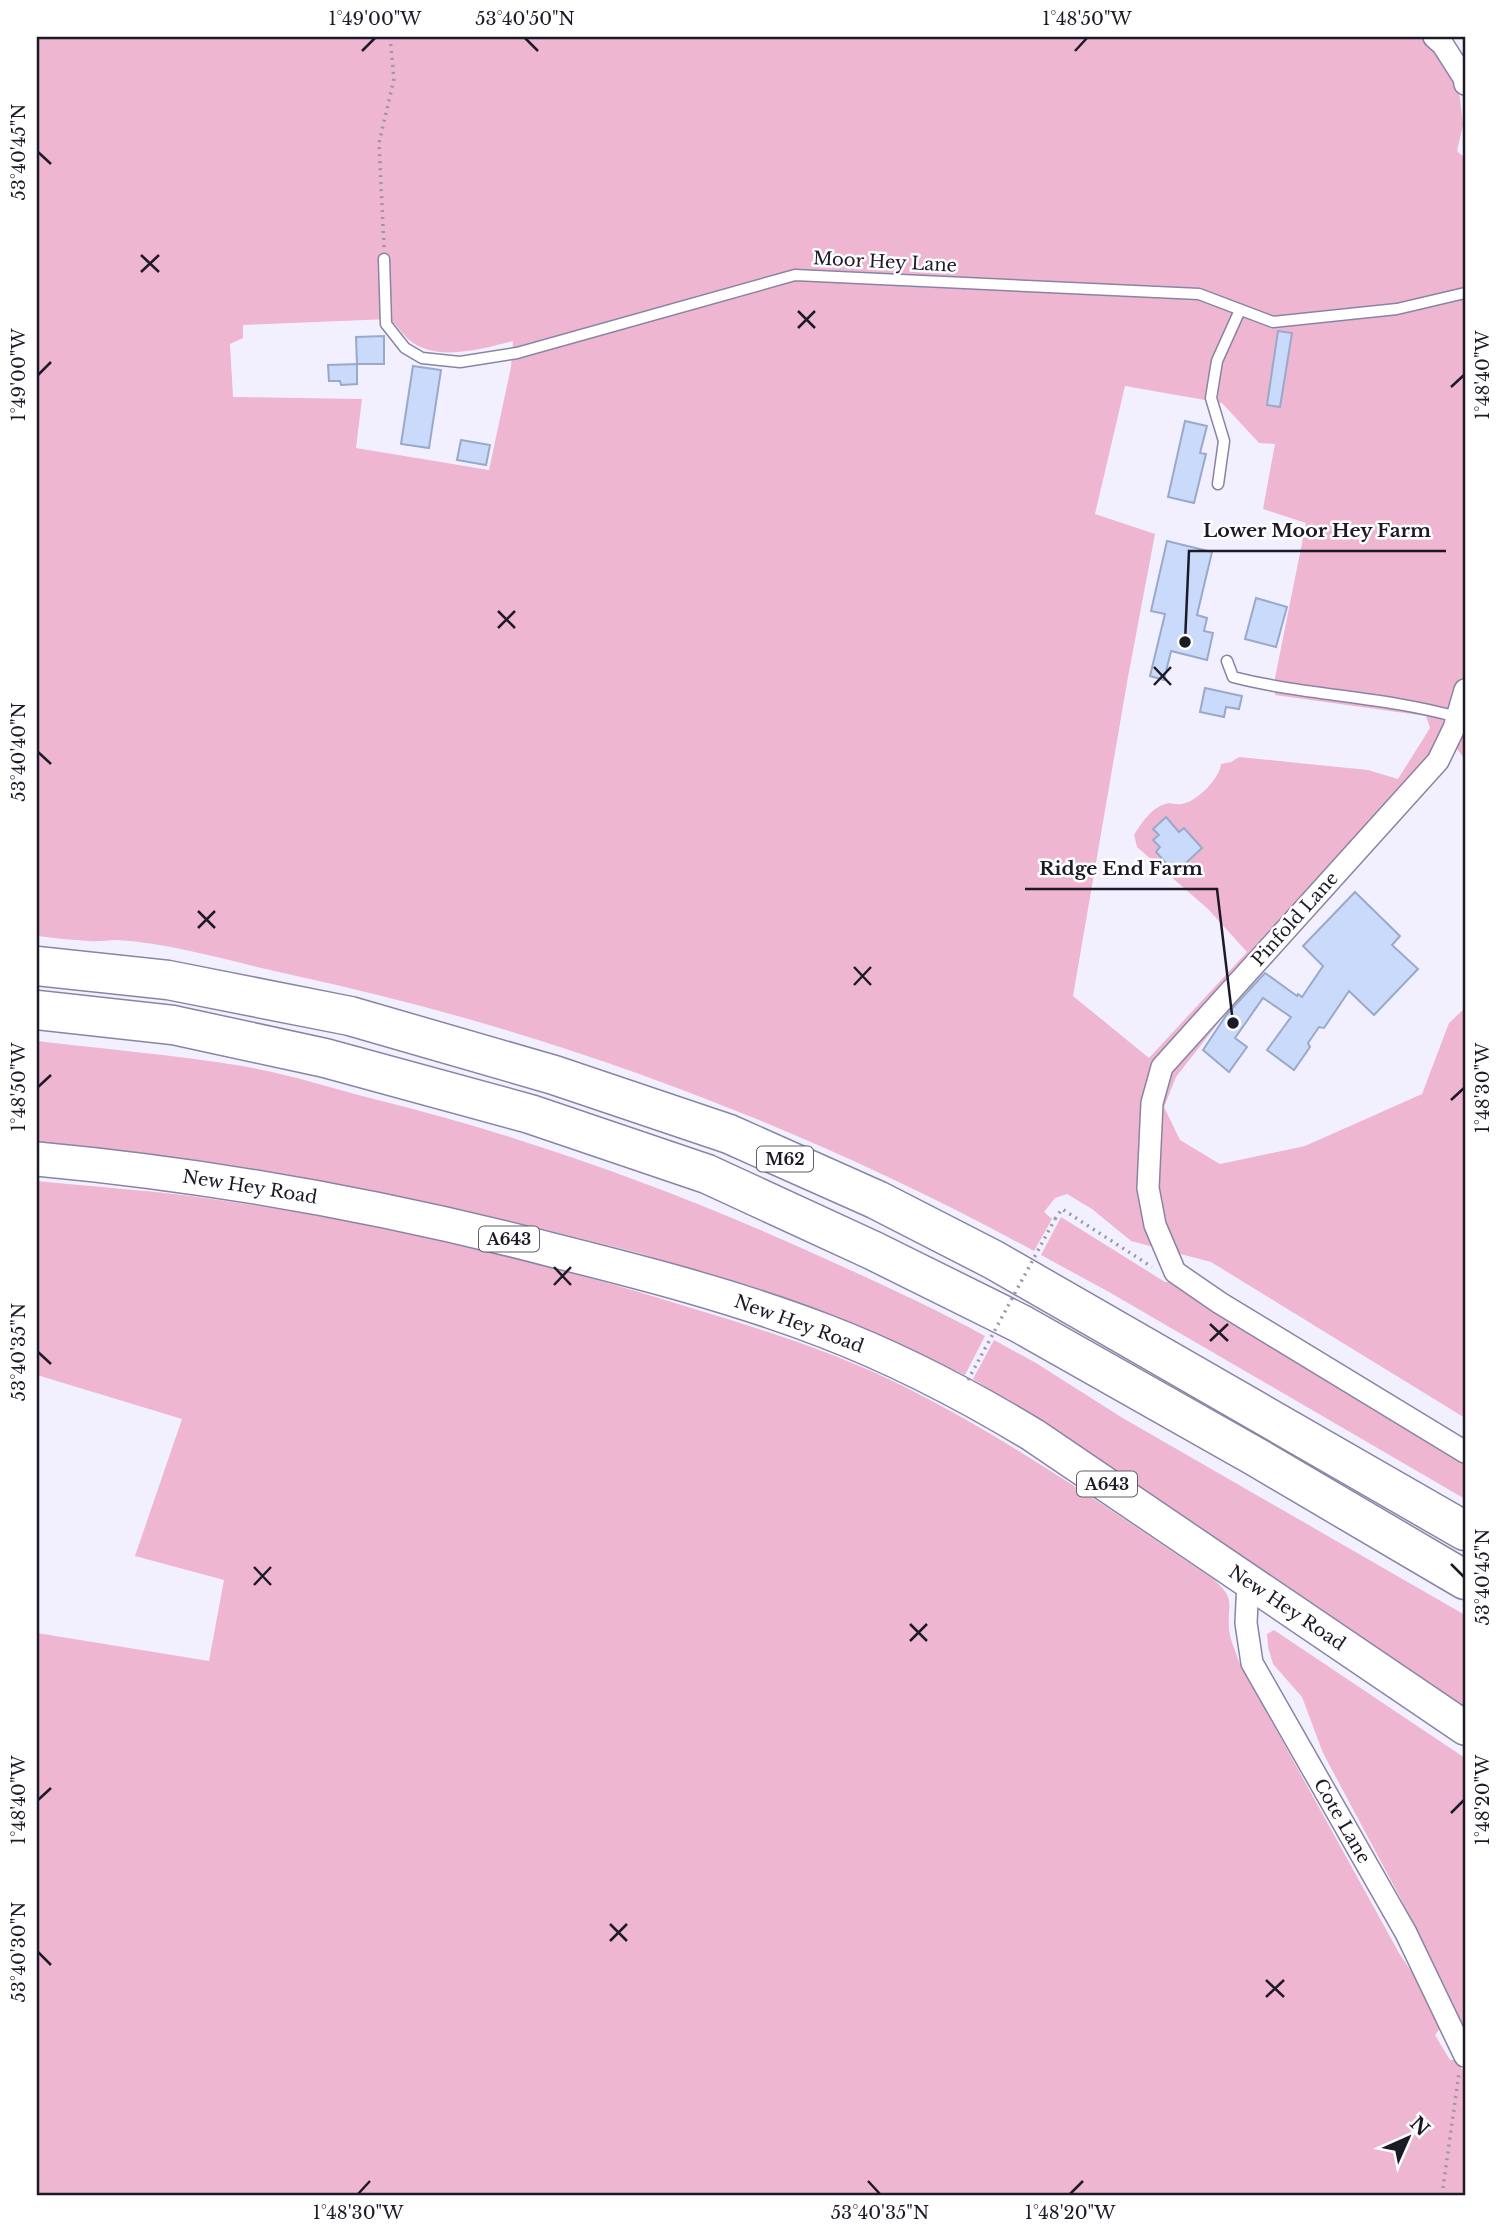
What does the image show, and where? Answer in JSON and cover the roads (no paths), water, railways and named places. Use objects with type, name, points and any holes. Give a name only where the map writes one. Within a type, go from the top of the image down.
[{"type":"highway","name":"M62","points":[[37,966],[168,981],[350,1016],[554,1074],[729,1134],[877,1200],[994,1260],[1465,1531]]},
{"type":"highway","name":"M62","points":[[37,1010],[173,1025],[325,1058],[530,1114],[707,1174],[874,1251],[1021,1324],[1256,1457],[1465,1580]]},
{"type":"main road","name":"New Hey Road","points":[[37,1159],[135,1170],[328,1200],[512,1239],[755,1306],[826,1331],[894,1360],[996,1413],[1077,1464],[1465,1728]]},
{"type":"street","points":[[1434,37],[1443,45],[1465,84]]},
{"type":"street","name":"Pinfold Lane","points":[[1465,690],[1457,717],[1438,761],[1162,1067],[1152,1103],[1149,1188],[1155,1225],[1175,1272],[1220,1303],[1465,1452]]},
{"type":"street","name":"Cote Lane","points":[[1248,1581],[1246,1623],[1252,1663],[1406,1933],[1463,2061]]},
{"type":"lane","name":"Moor Hey Lane","points":[[384,260],[386,324],[405,348],[422,358],[460,362],[517,353],[795,275],[1199,294],[1273,322],[1397,309],[1465,293]]},
{"type":"lane","points":[[1218,484],[1224,441],[1211,398],[1217,361],[1240,310]]},
{"type":"lane","points":[[1227,661],[1233,677],[1280,687],[1366,697],[1427,708],[1457,717]]},
{"type":"place","name":"Lower Moor Hey Farm","points":[[1185,642]]},
{"type":"place","name":"Ridge End Farm","points":[[1233,1023]]}]
